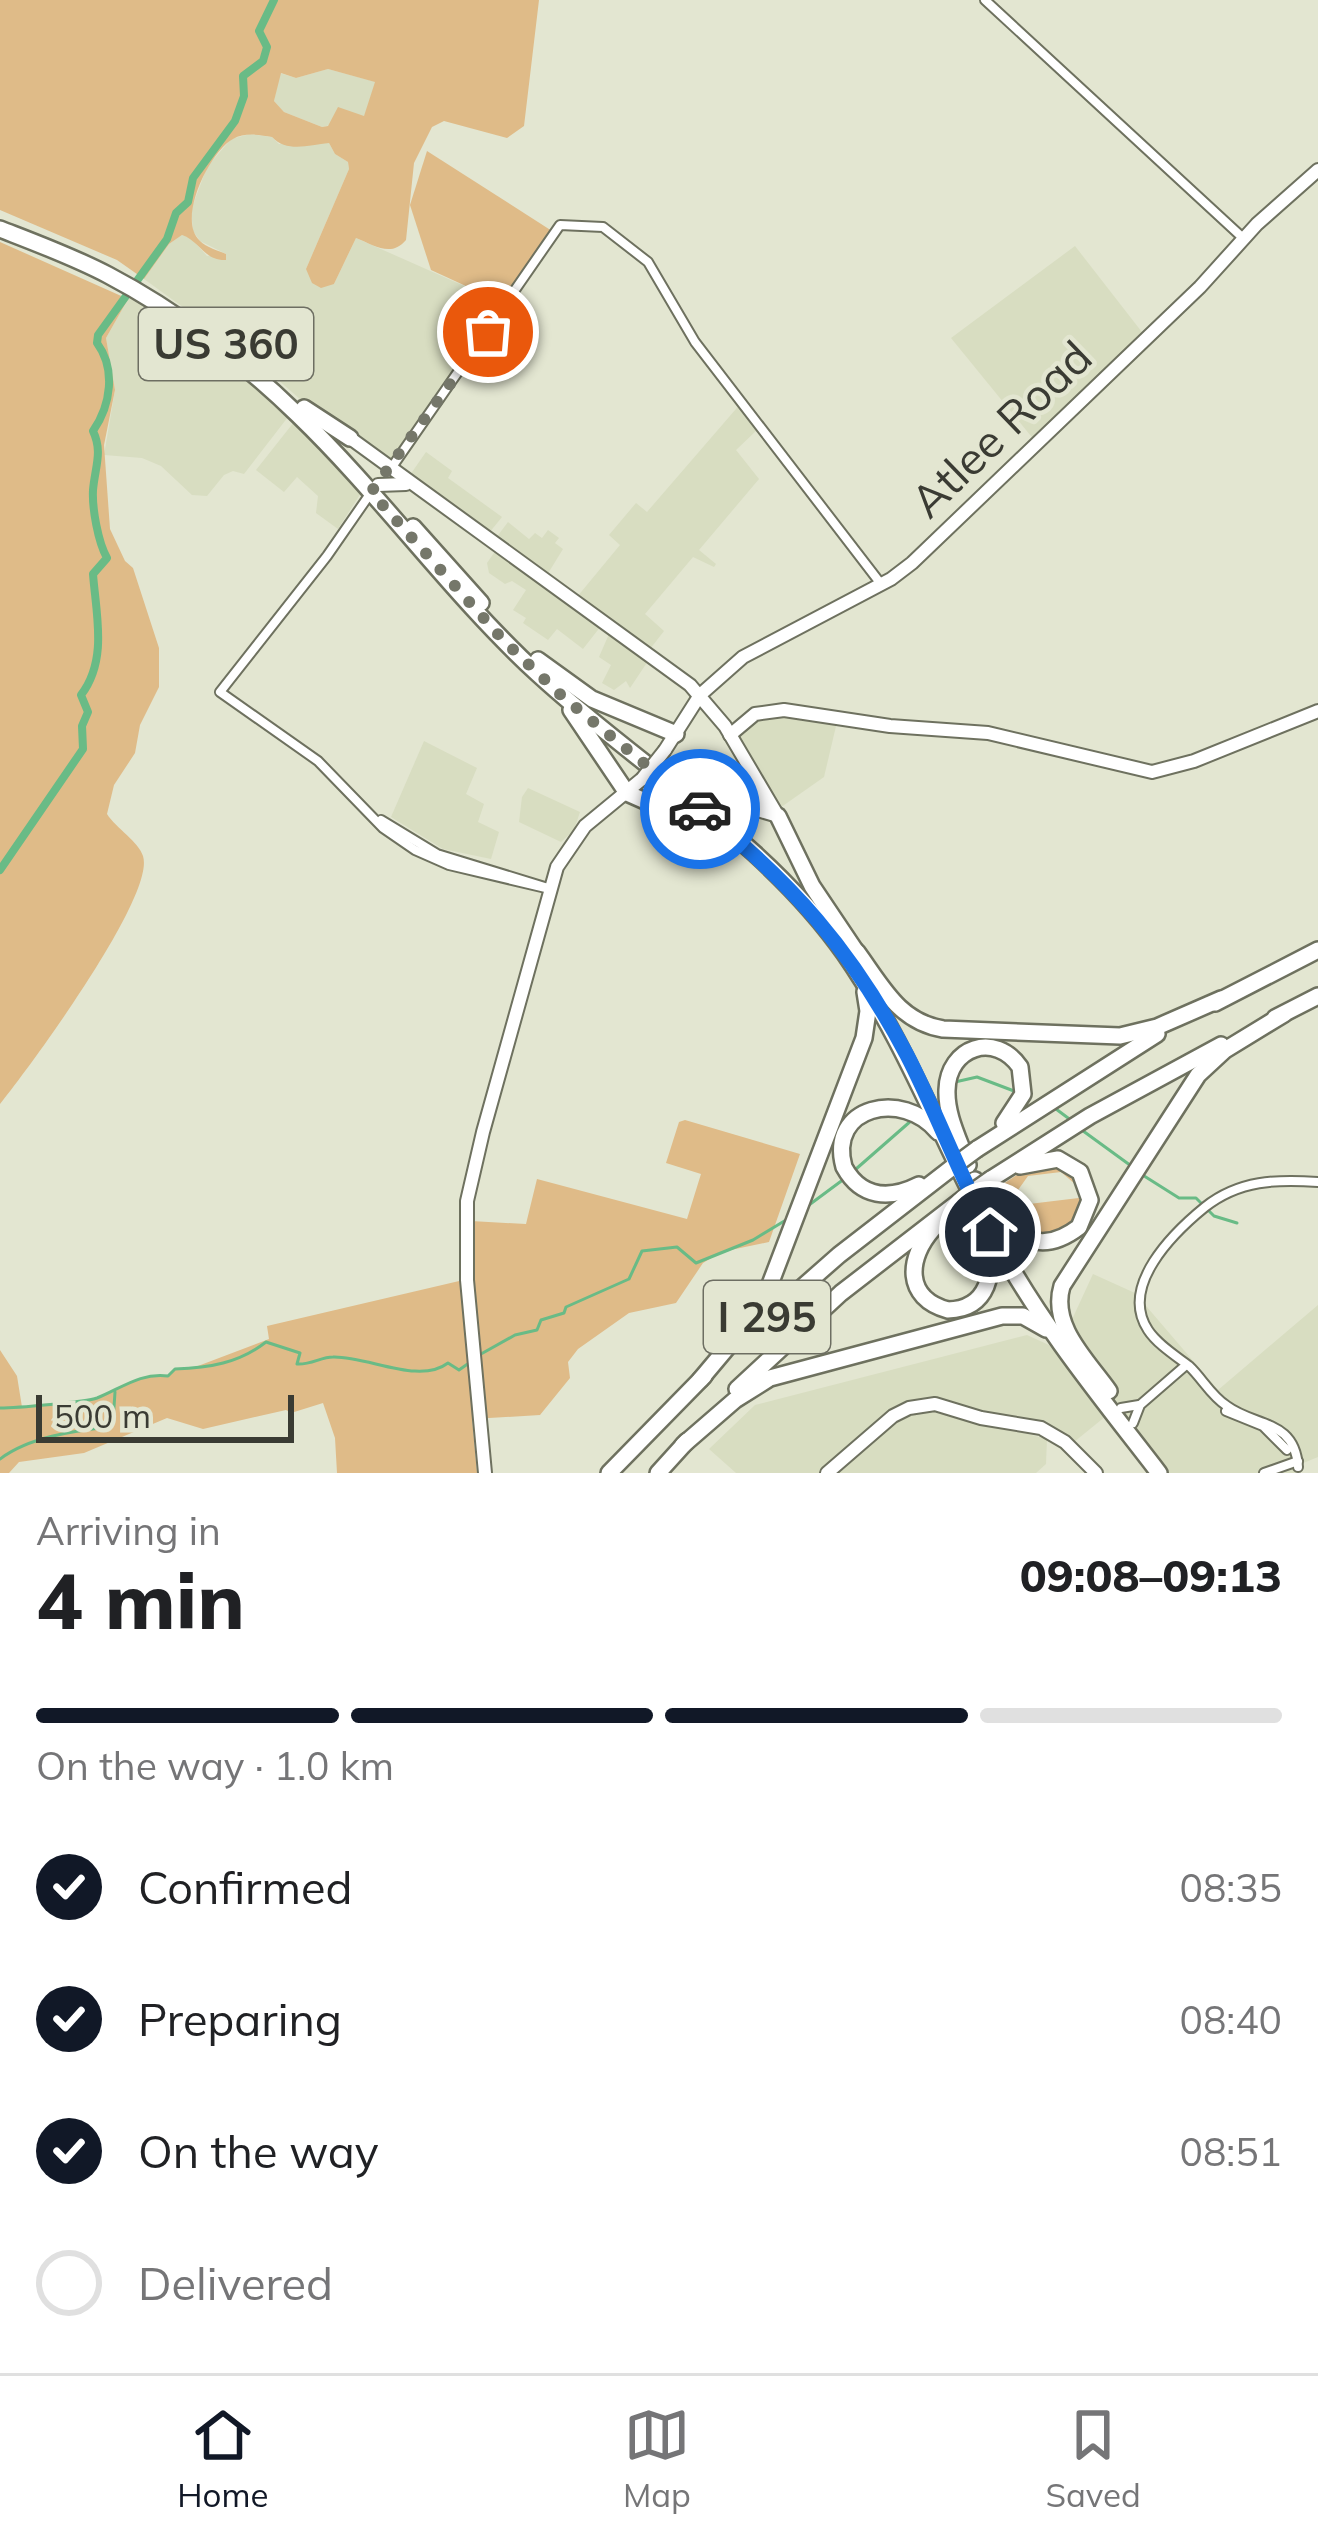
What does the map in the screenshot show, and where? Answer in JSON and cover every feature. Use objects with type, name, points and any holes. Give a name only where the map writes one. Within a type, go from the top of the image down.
[{"type":"highway","name":"US 360","points":[[12,228],[115,273],[144,291],[301,410],[374,489],[435,569],[531,660],[785,881],[850,949]]},
{"type":"highway","points":[[301,410],[350,438]]},
{"type":"highway","name":"US 360","points":[[531,660],[775,858],[850,949],[907,1055],[964,1181],[1018,1279],[1156,1473]]},
{"type":"highway","points":[[531,660],[592,699],[676,734]]},
{"type":"highway","points":[[531,660],[627,793],[724,836],[785,881]]},
{"type":"highway","points":[[769,809],[850,949],[899,1009],[919,1023],[943,1029],[1120,1036],[1150,1030],[1221,999]]},
{"type":"highway","points":[[700,1380],[761,1303],[865,1038],[868,1019],[862,987],[819,919]]},
{"type":"highway","name":"I 295","points":[[658,1473],[813,1318],[964,1181],[978,1149],[1026,1107],[1056,1096],[1221,999],[1318,950]]},
{"type":"highway","name":"I 295","points":[[609,1473],[700,1380],[823,1268],[964,1181],[1318,996]]},
{"type":"highway","points":[[1108,1391],[1061,1322],[1058,1300],[1065,1280],[1207,1066],[1284,1013]]},
{"type":"highway","points":[[964,1181],[923,1241],[913,1265],[919,1292],[947,1310],[963,1309],[976,1301],[990,1276],[987,1236],[964,1181],[931,1124],[914,1111],[898,1107],[872,1110],[855,1120],[843,1138],[841,1158],[856,1185],[870,1193],[889,1195],[964,1181],[1042,1159],[1067,1162],[1089,1188],[1086,1217],[1060,1238],[1025,1238],[1001,1221],[964,1181],[949,1109],[947,1087],[953,1064],[974,1048],[995,1047],[1014,1059],[1024,1079],[1026,1107]]},
{"type":"highway","name":"US 360","points":[[964,1181],[1030,1283],[1172,1473]]},
{"type":"highway","points":[[683,1445],[740,1396],[770,1378],[1002,1316],[1023,1316],[1044,1327],[1086,1379]]},
{"type":"main road","name":"Atlee Road","points":[[484,1473],[465,1241],[470,1186],[560,860],[577,835],[642,779],[700,695],[748,653],[881,584],[920,556],[1318,170]]},
{"type":"main road","points":[[350,438],[700,695],[730,735],[769,809]]},
{"type":"main road","points":[[374,489],[391,469]]},
{"type":"main road","points":[[374,489],[397,482],[415,486]]},
{"type":"main road","points":[[730,735],[755,714],[784,710],[890,726],[988,733],[1152,772],[1181,766],[1318,711]]},
{"type":"main road","points":[[827,1473],[893,1416],[934,1404],[1041,1428],[1065,1442],[1096,1473]]},
{"type":"main road","points":[[836,1473],[896,1421],[928,1411],[1032,1432],[1056,1444],[1087,1473]]},
{"type":"street","points":[[986,0],[1244,239]]},
{"type":"street","points":[[391,469],[560,225],[603,226],[648,262],[695,342],[881,584]]},
{"type":"street","points":[[374,489],[220,692],[318,761],[395,838],[436,860],[550,889]]},
{"type":"street","points":[[1291,1466],[1279,1430],[1233,1411],[1144,1323],[1142,1286],[1152,1264],[1193,1217],[1216,1199],[1267,1181],[1318,1182]]},
{"type":"street","points":[[1164,1346],[1173,1361],[1168,1380]]},
{"type":"street","points":[[1133,1423],[1140,1405],[1185,1366]]},
{"type":"street","points":[[1185,1366],[1227,1412],[1263,1426],[1279,1439],[1291,1466]]},
{"type":"street","points":[[1121,1408],[1140,1405]]},
{"type":"street","points":[[1264,1473],[1291,1466]]},
{"type":"shaded area","points":[[0,0],[539,0],[524,126],[507,138],[444,121],[432,127],[414,163],[406,240],[388,249],[356,238],[334,284],[321,288],[312,283],[306,269],[349,169],[329,143],[291,146],[252,135],[233,139],[206,171],[192,218],[200,241],[226,254],[226,260],[212,257],[182,235],[169,244],[144,279],[117,260],[0,210]],"holes":[[[328,69],[375,82],[364,116],[338,107],[328,126],[284,112],[274,101],[281,73],[296,78]]]},
{"type":"shaded area","points":[[328,69],[376,82],[364,117],[322,127],[284,112],[274,101],[280,73],[296,78]]},
{"type":"shaded area","points":[[250,134],[272,137],[279,144],[329,143],[348,162],[306,269],[334,284],[356,238],[505,304],[391,463],[317,414],[252,357],[144,279],[169,244],[182,235],[207,256],[226,254],[200,241],[193,231],[191,210],[207,167],[231,139]]},
{"type":"shaded area","points":[[427,151],[552,231],[505,304],[431,270],[410,205]]},
{"type":"shaded area","points":[[0,242],[128,299],[106,338],[115,390],[104,445],[110,529],[133,568],[159,648],[159,687],[140,725],[135,753],[114,785],[107,814],[141,851],[142,877],[111,943],[0,1104]]},
{"type":"shaded area","points":[[1075,246],[1145,336],[1035,441],[951,338]]},
{"type":"shaded area","points":[[136,298],[248,381],[288,417],[244,474],[224,475],[207,496],[192,495],[161,466],[142,458],[104,455],[115,390],[106,338],[128,299]]},
{"type":"shaded area","points":[[742,402],[758,429],[736,450],[759,479],[699,550],[714,567],[693,557],[645,614],[664,631],[650,649],[577,597],[620,545],[609,535],[636,503],[647,512]]},
{"type":"shaded area","points":[[294,422],[322,446],[361,493],[338,529],[316,513],[318,496],[297,477],[284,492],[256,470]]},
{"type":"shaded area","points":[[426,452],[452,471],[448,478],[502,517],[489,533],[410,475]]},
{"type":"shaded area","points":[[508,522],[529,539],[535,533],[542,538],[548,530],[559,538],[555,543],[563,549],[547,575],[496,538]]},
{"type":"shaded area","points":[[496,550],[601,626],[583,649],[557,629],[548,640],[523,623],[526,618],[513,610],[526,590],[489,573],[487,563]]},
{"type":"shaded area","points":[[609,634],[648,661],[630,688],[626,681],[614,690],[602,683],[611,665],[599,657]]},
{"type":"shaded area","points":[[770,712],[837,722],[824,777],[777,810],[733,737],[758,715]]},
{"type":"shaded area","points":[[424,741],[477,768],[466,794],[484,804],[478,822],[499,832],[491,859],[443,849],[391,817]]},
{"type":"shaded area","points":[[528,788],[580,812],[574,830],[561,842],[519,822]]},
{"type":"shaded area","points":[[679,1122],[800,1154],[769,1242],[721,1252],[703,1263],[676,1303],[629,1313],[578,1349],[568,1362],[570,1378],[540,1415],[472,1419],[477,1473],[337,1473],[335,1438],[323,1403],[203,1429],[167,1418],[84,1453],[19,1462],[9,1473],[0,1473],[0,1350],[17,1376],[22,1407],[88,1400],[140,1379],[190,1369],[269,1339],[267,1326],[472,1278],[471,1221],[526,1224],[537,1179],[687,1219],[701,1174],[666,1163]]},
{"type":"shaded area","points":[[1048,1164],[1071,1169],[1079,1182],[1075,1184],[1061,1172],[1028,1176],[1018,1190],[1029,1204],[1087,1197],[1072,1229],[1032,1232],[1015,1224],[988,1194],[1026,1169]]},
{"type":"shaded area","points":[[1093,1274],[1135,1293],[1218,1390],[1318,1305],[1318,1457],[1296,1466],[1299,1473],[1162,1473],[1063,1339]]},
{"type":"shaded area","points":[[1027,1335],[1049,1345],[1106,1416],[1074,1442],[1050,1426],[912,1402],[822,1473],[736,1473],[709,1449],[755,1405]]},
{"type":"shaded area","points":[[922,1412],[942,1412],[1047,1439],[1046,1464],[1036,1473],[836,1473],[896,1421]]},
{"type":"waterway","points":[[0,870],[83,749],[82,726],[88,712],[81,695],[97,652],[93,574],[107,558],[93,497],[98,453],[93,431],[109,387],[98,335],[167,239],[176,213],[188,202],[193,178],[235,121],[244,96],[243,76],[263,61],[267,47],[259,31],[274,0]]},
{"type":"waterway","points":[[955,1082],[977,1077],[1014,1091]]},
{"type":"waterway","points":[[1056,1109],[1072,1121]]},
{"type":"waterway","points":[[856,1169],[912,1120]]},
{"type":"waterway","points":[[1079,1128],[1134,1168]]},
{"type":"waterway","points":[[1141,1174],[1179,1198],[1196,1198],[1214,1216],[1237,1223]]},
{"type":"waterway","points":[[809,1205],[844,1179]]},
{"type":"waterway","points":[[481,1354],[515,1335],[537,1330],[541,1320],[629,1279],[642,1251],[677,1247],[696,1263],[753,1240],[786,1220]]},
{"type":"waterway","points":[[0,1408],[97,1398],[140,1379],[168,1376],[175,1369],[234,1360],[266,1342],[300,1353],[297,1364],[333,1357],[423,1371],[448,1363],[459,1370],[469,1363]]},
{"type":"waterway","points":[[0,1459],[38,1440],[109,1427],[115,1392]]},
{"type":"way so far","points":[[488,332],[371,492],[505,642],[563,697],[700,809]]},
{"type":"route","points":[[700,809],[794,890],[845,954],[907,1055],[990,1232]]}]
